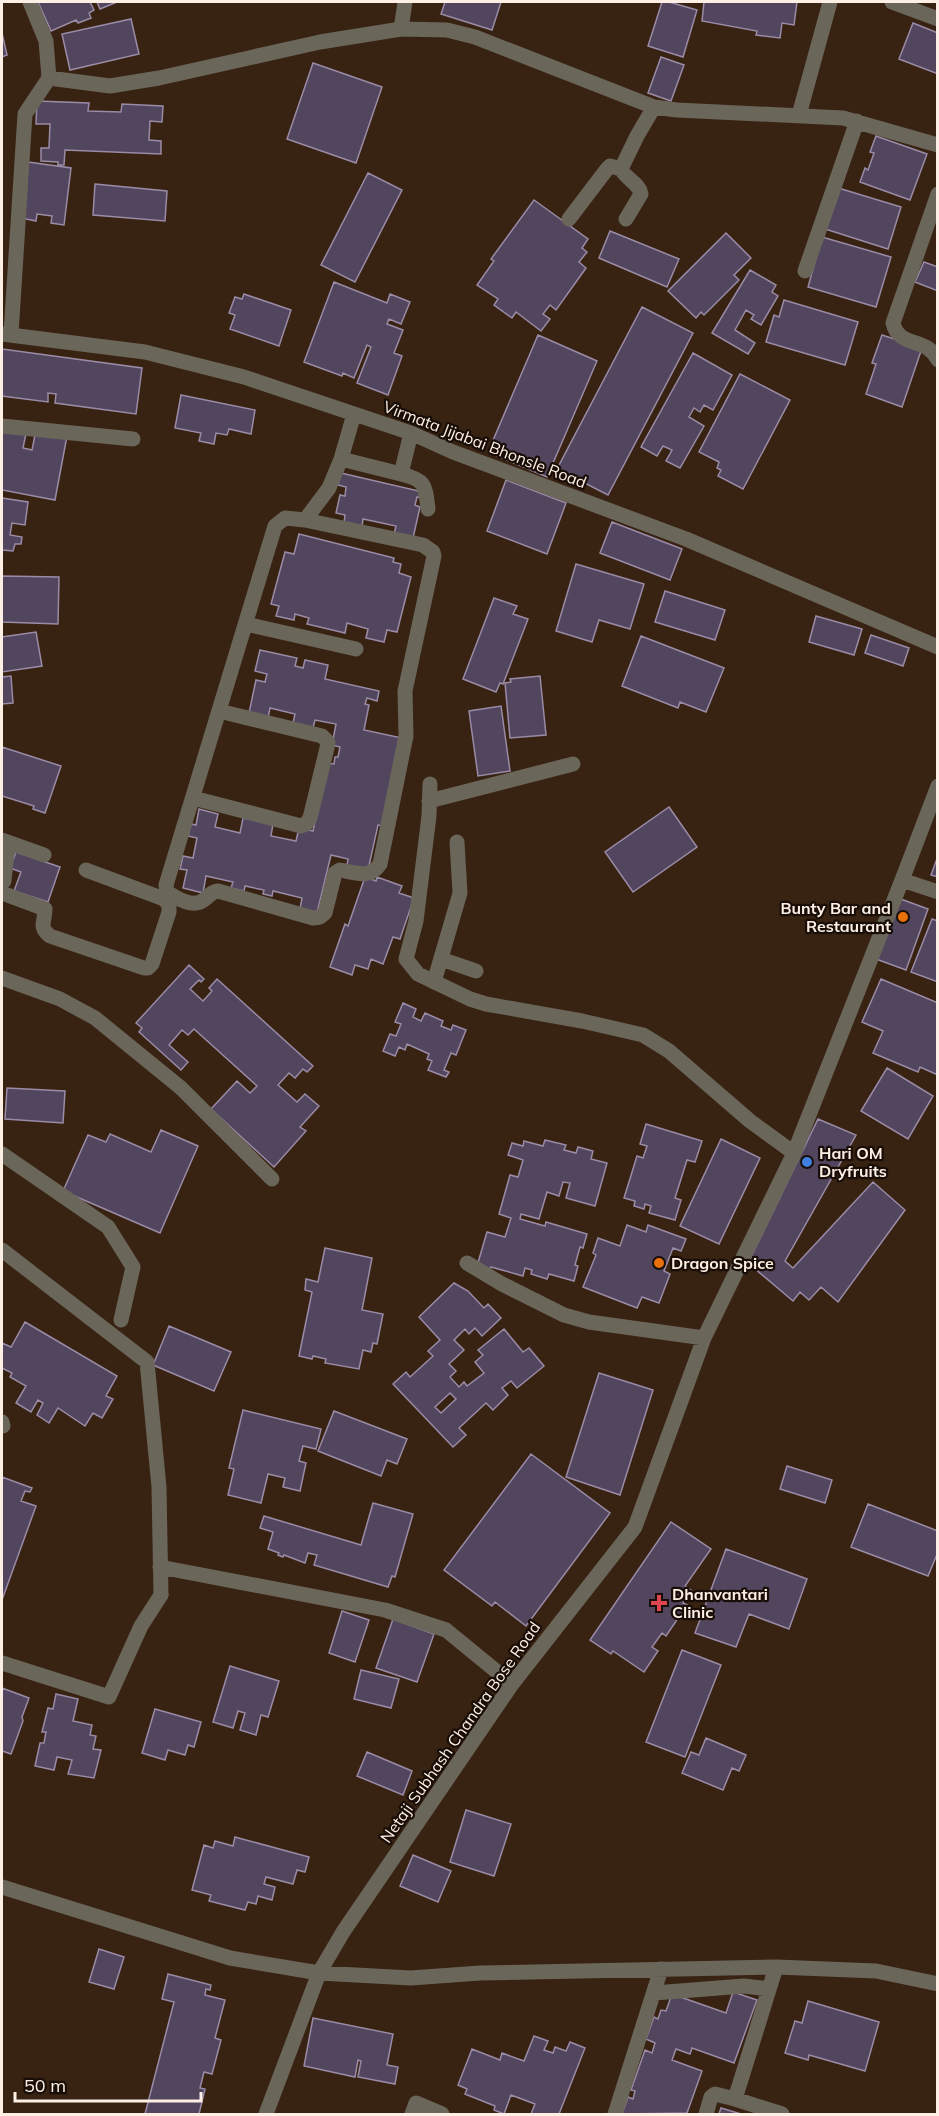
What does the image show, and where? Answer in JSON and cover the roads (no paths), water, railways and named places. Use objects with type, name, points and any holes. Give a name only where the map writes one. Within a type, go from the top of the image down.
[{"type":"street","points":[[6,334],[25,114],[49,78],[46,41],[30,2]]},
{"type":"street","points":[[401,29],[405,2]]},
{"type":"street","points":[[799,115],[830,2]]},
{"type":"street","points":[[892,2],[938,19]]},
{"type":"street","points":[[49,78],[110,86],[159,78],[320,42],[401,29],[447,30],[476,37],[654,107],[799,115],[857,121],[938,145]]},
{"type":"street","points":[[621,169],[654,107]]},
{"type":"street","points":[[805,271],[857,121]]},
{"type":"street","points":[[569,219],[610,166],[621,169],[624,175],[640,189],[641,194],[626,219]]},
{"type":"street","points":[[938,194],[893,323],[896,333],[903,339],[928,347],[938,360]]},
{"type":"street","name":"Virmata Jijabai Bhonsle Road","points":[[6,334],[145,352],[244,377],[411,433],[453,452],[686,539],[938,647]]},
{"type":"street","points":[[305,520],[329,488],[341,459],[354,414]]},
{"type":"street","points":[[2,426],[133,439]]},
{"type":"street","points":[[401,474],[411,433]]},
{"type":"street","points":[[341,459],[416,477],[425,487],[428,509]]},
{"type":"street","points":[[285,518],[305,520],[423,545],[433,552],[434,556],[405,691],[406,736],[380,864],[376,871],[366,875],[340,870],[335,873],[325,913],[320,917],[313,918],[218,891],[212,892],[201,902],[195,904],[177,899],[167,892],[166,885],[275,526],[285,518]]},
{"type":"street","points":[[246,624],[356,649]]},
{"type":"street","points":[[193,798],[301,826],[306,824],[310,818],[328,742],[322,736],[219,711]]},
{"type":"street","points":[[429,801],[573,764]]},
{"type":"street","points":[[430,784],[429,816],[416,921],[406,959],[418,974],[486,1004],[582,1021],[643,1035],[669,1051],[750,1121],[794,1153]]},
{"type":"street","name":"Netaji Subhash Chandra Bose Road","points":[[266,2115],[319,1973],[343,1932],[512,1684],[635,1527],[704,1338],[794,1153],[938,786]]},
{"type":"street","points":[[44,855],[5,842],[3,887],[45,909],[43,931],[50,936],[138,967],[148,968],[152,964],[169,912],[169,905],[164,899],[86,870]]},
{"type":"street","points":[[434,982],[460,893],[457,842]]},
{"type":"street","points":[[903,880],[938,892]]},
{"type":"street","points":[[441,959],[477,971]]},
{"type":"street","points":[[2,978],[60,999],[95,1018],[181,1088],[272,1179]]},
{"type":"street","points":[[2,1154],[108,1227],[133,1267],[121,1320]]},
{"type":"street","points":[[2,1250],[147,1362],[159,1487],[161,1595],[141,1626],[109,1697],[2,1663]]},
{"type":"street","points":[[467,1263],[564,1316],[589,1322],[704,1338]]},
{"type":"street","points":[[160,1567],[385,1610],[446,1630],[512,1684]]},
{"type":"street","points":[[2,1887],[230,1958],[319,1973],[411,1978],[480,1973],[776,1967],[876,1971],[938,1984]]},
{"type":"street","points":[[735,2099],[776,1967]]},
{"type":"street","points":[[615,2115],[661,1970]]},
{"type":"street","points":[[654,1993],[744,1986],[769,1989]]},
{"type":"street","points":[[706,2115],[711,2097],[715,2094],[782,2115]]},
{"type":"street","points":[[412,2115],[416,2103],[442,2115]]},
{"type":"place","name":"Bunty Bar and Restaurant","points":[[903,917]]},
{"type":"place","name":"Hari OM Dryfruits","points":[[807,1162]]},
{"type":"place","name":"Dragon Spice","points":[[659,1263]]},
{"type":"place","name":"Dhanvantari Clinic","points":[[659,1603]]}]
